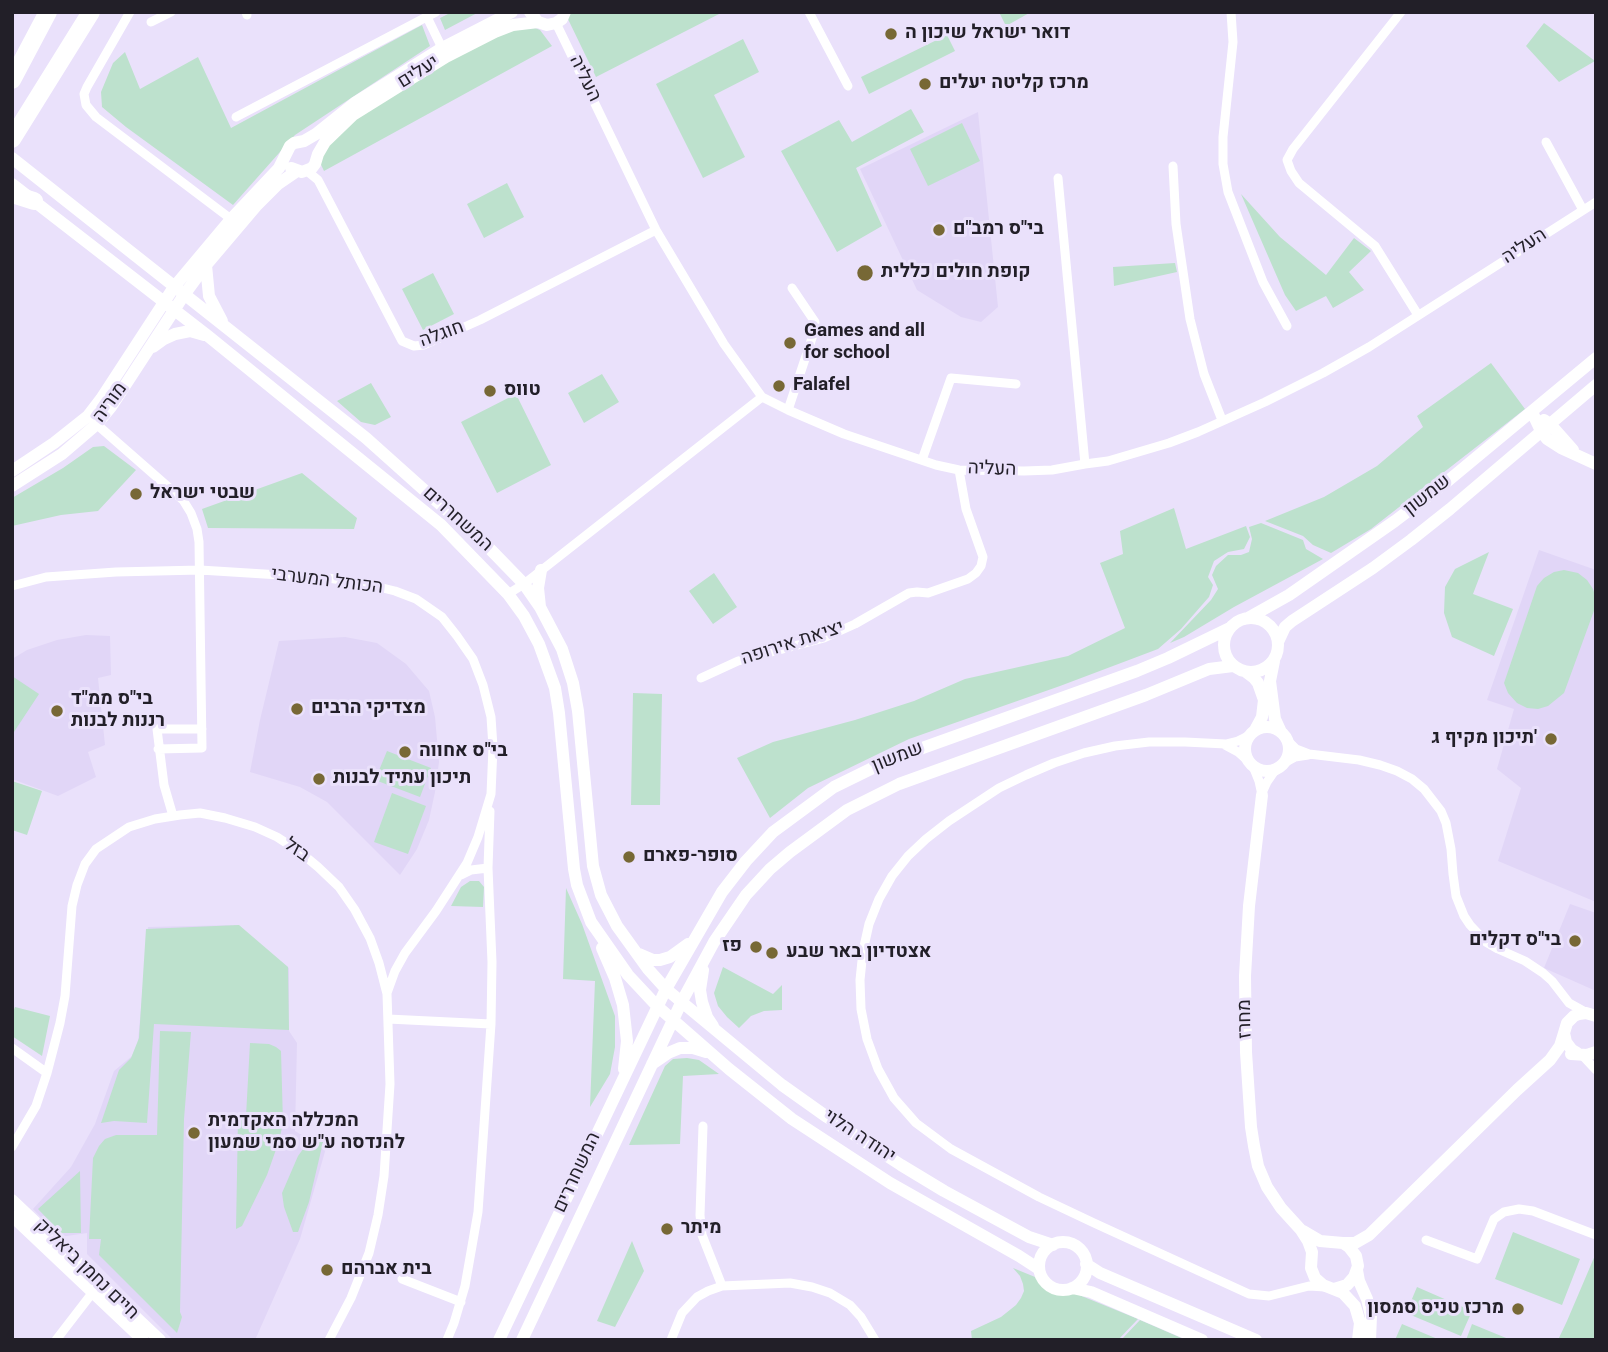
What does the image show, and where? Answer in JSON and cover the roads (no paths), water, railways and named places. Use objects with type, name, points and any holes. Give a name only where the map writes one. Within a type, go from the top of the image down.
[{"type":"highway","points":[[12,80],[48,12]]},
{"type":"highway","points":[[12,139],[91,12]]},
{"type":"highway","points":[[12,194],[34,201]]},
{"type":"main road","name":"יעלים","points":[[304,141],[324,129],[356,102],[442,48],[512,12]]},
{"type":"main road","points":[[556,23],[562,19],[565,12]]},
{"type":"main road","name":"יעלים","points":[[318,154],[329,138],[353,115],[446,57],[495,32],[534,17],[547,25],[556,23]]},
{"type":"main road","points":[[304,141],[313,145],[318,154],[316,164],[278,184],[206,265],[179,291],[230,219],[279,168],[290,146],[304,141]]},
{"type":"main road","points":[[286,156],[289,165],[302,171]]},
{"type":"main road","name":"המשחררים","points":[[12,158],[366,438],[491,549],[524,584],[540,607],[562,649],[573,683],[578,711],[593,866],[601,895],[617,926],[634,950],[681,1003],[522,1340]]},
{"type":"main road","name":"המשחררים","points":[[12,184],[208,336],[441,525],[508,594],[539,644],[555,688],[574,869],[590,922],[628,975],[673,1021]]},
{"type":"main road","points":[[206,265],[209,296],[228,330]]},
{"type":"main road","name":"מוריה","points":[[12,486],[62,453],[92,420],[101,399],[179,291]]},
{"type":"main road","name":"מוריה","points":[[12,471],[111,407],[147,352],[169,306]]},
{"type":"main road","points":[[147,352],[176,334],[190,331],[208,336]]},
{"type":"main road","name":"שמשון","points":[[1248,618],[1289,595],[1395,521],[1449,480],[1596,358]]},
{"type":"main road","name":"שמשון","points":[[1278,642],[1285,627],[1292,621],[1374,568],[1411,540],[1596,385]]},
{"type":"main road","points":[[1532,412],[1546,428],[1553,444],[1596,464]]},
{"type":"main road","points":[[540,607],[538,588],[541,570]]},
{"type":"main road","points":[[1239,669],[1254,672],[1262,670],[1269,666],[1278,650],[1274,630],[1256,618],[1240,620],[1230,628],[1225,635],[1224,648],[1228,660],[1239,669],[1254,678],[1258,683],[1264,700],[1262,717],[1245,748],[1250,764],[1262,771],[1280,766],[1289,754],[1275,719],[1270,681],[1274,659]]},
{"type":"main road","name":"שמשון","points":[[657,1006],[722,891],[746,861],[773,832],[834,788],[889,760],[1137,671],[1230,628]]},
{"type":"main road","name":"שמשון","points":[[681,1003],[708,954],[746,895],[790,852],[847,810],[898,784],[1146,695],[1209,669],[1239,669]]},
{"type":"main road","points":[[1252,733],[1268,727],[1284,736]]},
{"type":"main road","name":"מחרז","points":[[1262,795],[1246,958],[1246,1032],[1251,1127],[1256,1156],[1267,1187],[1280,1208],[1301,1230],[1310,1246],[1311,1262]]},
{"type":"main road","points":[[590,922],[615,978],[623,1005],[626,1041],[621,1083]]},
{"type":"main road","points":[[634,950],[653,960],[660,960],[681,951],[694,939]]},
{"type":"main road","points":[[708,954],[700,989],[707,1017],[717,1032]]},
{"type":"main road","name":"יהודה הלוי","points":[[681,1003],[782,1085],[892,1160],[1029,1237],[1053,1245]]},
{"type":"main road","name":"המשחררים","points":[[499,1340],[657,1006]]},
{"type":"main road","points":[[1330,1288],[1344,1287],[1350,1283],[1362,1247],[1370,1235],[1550,1060],[1560,1046],[1569,1021],[1576,1015],[1594,1015]]},
{"type":"main road","name":"יהודה הלוי","points":[[673,1021],[792,1119],[854,1161],[1039,1269]]},
{"type":"main road","points":[[1565,1030],[1567,1045],[1579,1054]]},
{"type":"main road","points":[[652,1064],[680,1048],[693,1048],[712,1054]]},
{"type":"main road","points":[[1550,1060],[1596,1052]]},
{"type":"main road","name":"חיים נחמן ביאליק","points":[[12,1200],[160,1340]]},
{"type":"main road","name":"חיים נחמן ביאליק","points":[[12,1216],[142,1340]]},
{"type":"main road","name":"מחרז","points":[[1301,1230],[1317,1240],[1337,1243]]},
{"type":"main road","points":[[1358,1340],[1360,1323],[1355,1306],[1343,1293],[1315,1278],[1311,1262],[1319,1248],[1337,1243],[1355,1243],[1370,1235]]},
{"type":"main road","points":[[1072,1288],[1083,1278],[1086,1264],[1083,1253],[1064,1242],[1053,1245],[1042,1254],[1039,1269],[1043,1279],[1051,1287],[1091,1292],[1202,1340]]},
{"type":"main road","points":[[1337,1243],[1354,1253],[1359,1281],[1371,1317],[1370,1340]]},
{"type":"main road","points":[[1086,1264],[1256,1340]]},
{"type":"street","points":[[130,12],[86,87],[86,105],[96,117],[230,219]]},
{"type":"street","points":[[151,22],[171,12]]},
{"type":"street","points":[[809,12],[848,86]]},
{"type":"street","points":[[1231,12],[1233,42],[1223,137],[1223,164],[1228,192],[1264,282],[1287,326]]},
{"type":"street","points":[[1401,12],[1287,160],[1299,183],[1375,246],[1418,316]]},
{"type":"street","points":[[236,117],[432,15],[442,48]]},
{"type":"street","name":"העליה","points":[[556,23],[656,230],[724,344],[762,397],[844,434],[959,470],[1052,470],[1108,461],[1169,443],[1265,402],[1323,373],[1369,347],[1596,202]]},
{"type":"street","points":[[1546,142],[1583,210]]},
{"type":"street","points":[[1172,166],[1176,224],[1190,320],[1204,374],[1222,420]]},
{"type":"street","name":"חוגלה","points":[[302,171],[318,180],[402,341],[414,346],[424,345],[480,320],[656,230]]},
{"type":"street","points":[[1058,178],[1085,464]]},
{"type":"street","points":[[788,410],[815,329],[815,322],[792,289]]},
{"type":"street","points":[[922,460],[951,378],[1016,384]]},
{"type":"street","points":[[508,594],[762,397]]},
{"type":"street","points":[[92,420],[183,500],[197,529],[202,748],[158,750]]},
{"type":"street","name":"יציאת אירופה","points":[[701,678],[738,662],[824,638],[855,624],[909,593],[928,593],[968,579],[976,573],[983,557],[966,509],[959,470]]},
{"type":"street","name":"הכותל המערבי","points":[[12,586],[46,577],[76,574],[200,570],[328,578],[395,591],[416,599],[442,617],[473,659],[483,685],[491,717],[491,794],[467,863],[405,953],[395,971],[387,995]]},
{"type":"street","points":[[173,816],[164,785],[157,729],[202,729]]},
{"type":"street","points":[[1252,733],[1235,742],[1223,744],[1149,742],[1084,753],[1026,775],[949,821],[908,856],[879,899],[869,924],[863,951],[861,1009],[874,1059],[894,1098],[916,1123],[951,1149],[1027,1191],[1245,1292],[1264,1296],[1309,1286],[1330,1288]]},
{"type":"street","points":[[1284,736],[1296,749],[1310,754],[1380,765],[1398,771],[1424,789],[1434,799],[1446,823],[1456,896],[1470,925],[1486,942],[1543,972],[1574,1007],[1594,1015]]},
{"type":"street","points":[[1223,744],[1236,751],[1250,764]]},
{"type":"street","points":[[1280,766],[1295,757],[1310,754]]},
{"type":"street","name":"מחרז","points":[[1250,764],[1259,780],[1262,795]]},
{"type":"street","name":"מחרז","points":[[1262,795],[1267,782],[1280,766]]},
{"type":"street","points":[[447,1340],[460,1302],[478,1212],[491,1024],[492,962],[488,868],[491,794]]},
{"type":"street","name":"בזל","points":[[12,1147],[36,1106],[47,1073],[65,996],[76,885],[85,864],[96,849],[129,827],[155,819],[200,813],[255,827],[277,837],[309,859],[339,887],[355,910],[375,950],[387,995],[390,1084],[384,1176],[378,1215],[369,1252],[351,1298],[329,1340]]},
{"type":"street","points":[[459,876],[471,870],[488,868]]},
{"type":"street","points":[[1563,996],[1566,1011],[1565,1030]]},
{"type":"street","points":[[388,1019],[491,1024]]},
{"type":"street","points":[[12,1048],[47,1073]]},
{"type":"street","points":[[1579,1054],[1596,1070]]},
{"type":"street","points":[[703,1126],[699,1215],[702,1235],[722,1286]]},
{"type":"street","points":[[1426,1240],[1477,1259],[1494,1219],[1504,1212],[1520,1209],[1533,1211],[1596,1235]]},
{"type":"street","points":[[1293,1290],[1305,1280],[1311,1262]]},
{"type":"street","points":[[402,1279],[460,1302]]},
{"type":"street","points":[[671,1340],[676,1324],[688,1304],[708,1290],[722,1286],[790,1283],[830,1293],[850,1306],[861,1317],[875,1340]]},
{"type":"street","points":[[57,1340],[93,1292]]},
{"type":"place","name":"דואר ישראל שיכון ה","points":[[891,34]]},
{"type":"place","name":"מרכז קליטה יעלים","points":[[925,84]]},
{"type":"place","name":"בי\"ס רמב\"ם","points":[[939,230]]},
{"type":"place","name":"קופת חולים כללית","points":[[865,273]]},
{"type":"place","name":"Games and all for school","points":[[790,343]]},
{"type":"place","name":"Falafel","points":[[779,386]]},
{"type":"place","name":"טווס","points":[[490,391]]},
{"type":"place","name":"שבטי ישראל","points":[[136,494]]},
{"type":"place","name":"מצדיקי הרבים","points":[[297,709]]},
{"type":"place","name":"בי\"ס ממ\"ד רננות לבנות","points":[[57,711]]},
{"type":"place","name":"תיכון מקיף ג'","points":[[1551,739]]},
{"type":"place","name":"בי\"ס אחווה","points":[[405,752]]},
{"type":"place","name":"תיכון עתיד לבנות","points":[[319,779]]},
{"type":"place","name":"סופר-פארם","points":[[629,857]]},
{"type":"place","name":"בי\"ס דקלים","points":[[1575,941]]},
{"type":"place","name":"פז","points":[[756,947]]},
{"type":"place","name":"אצטדיון באר שבע","points":[[772,953]]},
{"type":"place","name":"המכללה האקדמית להנדסה ע\"ש סמי שמעון","points":[[194,1133]]},
{"type":"place","name":"מיתר","points":[[667,1229]]},
{"type":"place","name":"בית אברהם","points":[[327,1270]]},
{"type":"place","name":"מרכז טניס סמסון","points":[[1518,1309]]}]
